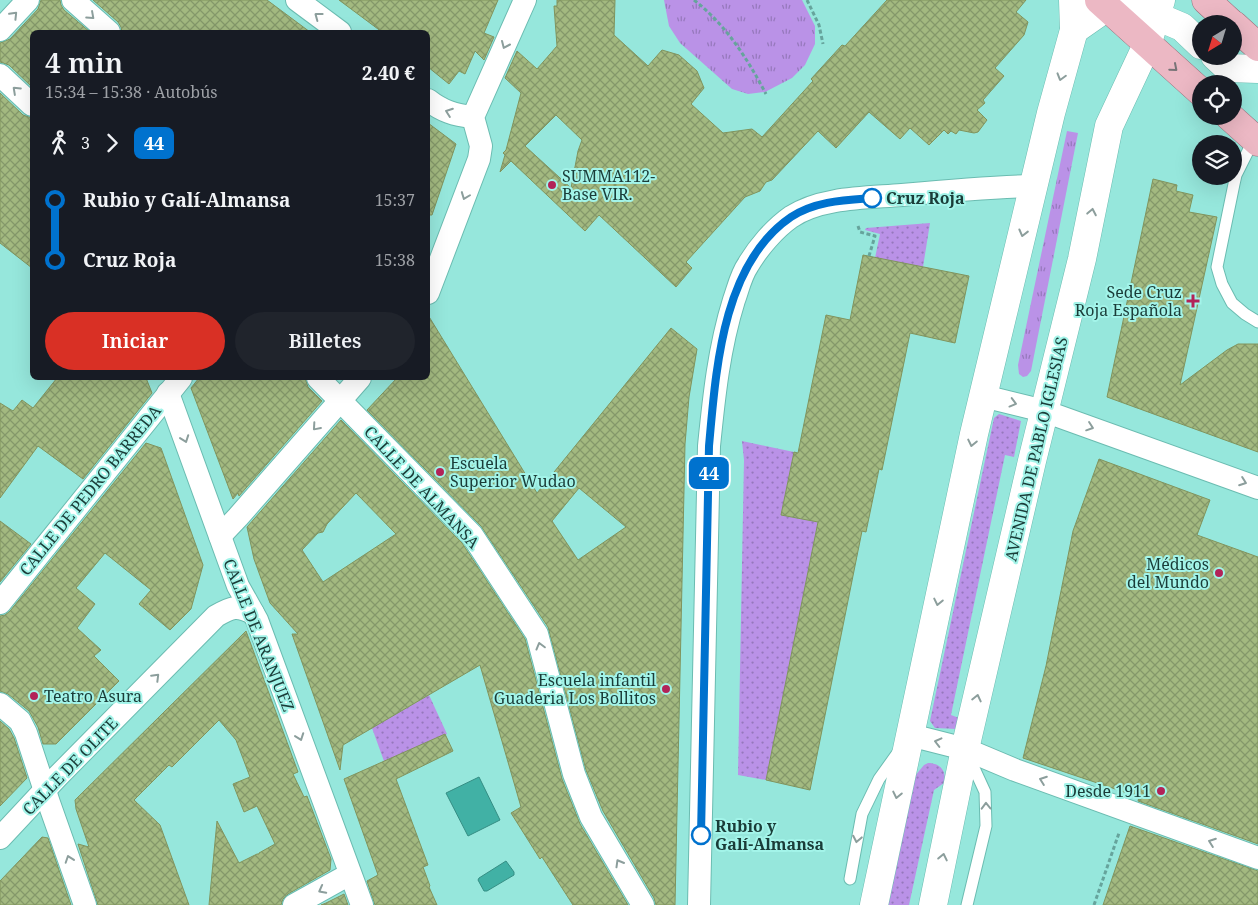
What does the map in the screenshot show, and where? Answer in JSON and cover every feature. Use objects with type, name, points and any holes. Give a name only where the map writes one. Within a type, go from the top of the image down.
[{"type":"main road","points":[[1206,0],[1223,15]]},
{"type":"main road","points":[[1103,3],[1192,84]]},
{"type":"main road","points":[[1242,32],[1258,47]]},
{"type":"main road","points":[[1239,125],[1256,140]]},
{"type":"street","points":[[0,30],[28,0]]},
{"type":"street","points":[[73,0],[107,30]]},
{"type":"street","points":[[297,0],[337,30]]},
{"type":"street","points":[[430,288],[479,159],[481,146],[473,116],[525,0]]},
{"type":"street","points":[[874,905],[974,434],[1051,113],[1074,30],[1073,0]]},
{"type":"street","points":[[1074,30],[1103,3],[1159,8],[1192,36]]},
{"type":"street","name":"AVENIDA DE PABLO IGLESIAS","points":[[933,905],[965,749],[1044,411],[1082,259],[1109,126],[1147,45],[1159,8]]},
{"type":"street","points":[[1224,65],[1228,68],[1258,69]]},
{"type":"street","points":[[0,76],[30,103]]},
{"type":"street","points":[[430,102],[439,109],[456,115],[473,116]]},
{"type":"street","points":[[699,905],[709,446],[721,348],[731,310],[747,266],[774,232],[792,217],[834,201],[987,188],[1034,186]]},
{"type":"street","name":"CALLE DE ALMANSA","points":[[320,380],[472,536],[538,634],[574,774],[591,817],[643,905]]},
{"type":"street","points":[[220,536],[358,380]]},
{"type":"street","name":"CALLE DE ARANJUEZ","points":[[175,385],[220,536],[238,586],[253,613],[362,905]]},
{"type":"street","name":"CALLE DE PEDRO BARREDA","points":[[0,603],[175,385]]},
{"type":"street","points":[[983,396],[1044,411],[1258,488]]},
{"type":"street","name":"CALLE DE OLITE","points":[[0,838],[216,616],[229,609],[241,607],[253,613]]},
{"type":"street","points":[[0,704],[20,721],[26,733],[85,905]]},
{"type":"street","points":[[910,735],[965,749],[1016,770],[1258,858]]},
{"type":"street","points":[[294,905],[350,874]]},
{"type":"lane","points":[[1256,140],[1236,175],[1217,267],[1222,284],[1232,303],[1258,322]]},
{"type":"lane","points":[[850,879],[862,814],[879,779],[910,735]]},
{"type":"lane","points":[[965,749],[985,792],[986,826],[967,905]]},
{"type":"path","points":[[694,0],[725,28],[735,41],[766,94]]},
{"type":"path","points":[[807,0],[818,25],[823,44]]},
{"type":"path","points":[[858,226],[860,232],[875,236],[869,256]]},
{"type":"path","points":[[1094,905],[1114,847]]},
{"type":"green space","points":[[664,0],[802,0],[815,26],[815,44],[805,65],[792,78],[765,92],[748,94],[732,89],[680,43],[669,26]]},
{"type":"green space","points":[[1067,131],[1078,133],[1031,371],[1027,376],[1023,377],[1019,374],[1018,365]]},
{"type":"green space","points":[[930,223],[923,267],[875,258],[880,234],[865,230],[866,228]]},
{"type":"green space","points":[[999,414],[1021,421],[1014,457],[1005,455],[951,715],[959,718],[957,729],[935,728],[930,721],[994,418]]},
{"type":"green space","points":[[742,441],[794,452],[781,515],[818,522],[766,780],[738,775],[744,460]]},
{"type":"green space","points":[[429,695],[447,734],[391,759],[389,775],[372,728]]},
{"type":"green space","points":[[928,763],[940,766],[944,772],[945,779],[944,783],[934,790],[909,905],[887,905],[914,777]]},
{"type":"water","points":[[479,777],[500,820],[468,836],[446,793]]},
{"type":"water","points":[[506,861],[514,875],[484,891],[478,880],[479,878]]},
{"type":"building","points":[[41,0],[60,0],[64,10],[88,30],[30,30],[30,85],[9,65],[0,62],[0,43],[10,39],[38,9]]},
{"type":"building","points":[[93,0],[267,0],[307,30],[122,30],[118,22]]},
{"type":"building","points":[[339,0],[498,0],[484,33],[494,37],[484,60],[475,51],[465,74],[459,71],[449,84],[430,69],[430,30],[379,30]]},
{"type":"building","points":[[557,0],[615,0],[614,35],[648,66],[662,50],[679,55],[697,71],[704,88],[691,104],[723,133],[752,129],[762,137],[813,81],[811,79],[842,45],[845,46],[887,0],[1026,0],[1016,12],[1028,22],[1024,35],[995,68],[1004,76],[983,100],[985,103],[977,110],[987,120],[978,132],[959,130],[956,134],[951,131],[948,134],[944,130],[929,145],[910,128],[900,139],[869,112],[836,148],[818,131],[772,180],[766,182],[760,191],[745,197],[686,262],[692,268],[676,287],[599,215],[585,231],[511,161],[500,172],[505,155],[503,153],[506,150],[521,93],[505,78],[517,51],[537,69],[557,46],[554,6],[557,6]],"holes":[[[556,115],[582,140],[571,188],[525,146]]]},
{"type":"building","points":[[0,93],[23,115],[30,117],[30,266],[0,243]]},
{"type":"building","points":[[430,124],[456,144],[432,215],[430,215]]},
{"type":"building","name":"Sede Cruz Roja Española","points":[[1153,179],[1177,185],[1176,191],[1193,195],[1189,212],[1217,217],[1180,385],[1238,344],[1258,344],[1258,452],[1107,397]]},
{"type":"building","points":[[863,255],[969,276],[955,343],[910,333],[882,470],[879,469],[866,532],[862,531],[810,790],[766,780],[818,522],[781,515],[794,452],[798,453],[826,315],[850,320]]},
{"type":"building","points":[[430,318],[537,493],[671,328],[697,349],[689,397],[685,444],[675,905],[656,905],[654,898],[603,811],[586,770],[548,627],[481,526],[367,410],[395,380],[430,380]],"holes":[[[579,488],[626,527],[578,560],[552,521]]]},
{"type":"building","points":[[55,380],[147,380],[152,393],[83,479],[38,446],[0,498],[0,403],[13,411],[22,400],[33,408]]},
{"type":"building","points":[[197,380],[306,380],[308,387],[322,401],[239,496],[238,493],[233,499],[191,388]]},
{"type":"building","points":[[341,420],[462,543],[525,639],[562,779],[580,824],[628,905],[573,905],[542,857],[540,859],[511,813],[521,807],[480,665],[343,745],[340,770],[292,634],[298,634],[270,603],[254,559],[247,527]],"holes":[[[356,493],[396,534],[323,582],[302,550],[318,533],[323,532],[327,524]]]},
{"type":"building","points":[[146,443],[161,448],[203,565],[191,609],[170,630],[139,604],[151,590],[105,553],[76,588],[95,604],[77,628],[101,650],[94,656],[119,681],[56,744],[43,744],[38,727],[29,711],[8,694],[0,691],[0,616],[10,611]]},
{"type":"building","points":[[1099,459],[1210,500],[1197,535],[1258,557],[1258,844],[1138,801],[1139,797],[1023,758],[1046,666],[1073,531]]},
{"type":"building","points":[[0,521],[31,544],[0,582]]},
{"type":"building","points":[[246,631],[298,772],[293,774],[304,797],[307,796],[331,859],[330,870],[288,894],[283,899],[281,905],[209,905],[217,821],[239,863],[275,844],[257,806],[244,812],[233,784],[250,777],[236,740],[219,720],[172,767],[169,765],[134,800],[160,825],[189,905],[98,905],[78,844],[89,847],[76,809],[75,800]]},
{"type":"building","points":[[0,721],[9,729],[14,738],[27,778],[0,806]]},
{"type":"building","points":[[445,734],[453,751],[396,779],[428,865],[423,867],[437,905],[375,905],[367,881],[378,875],[344,779]]},
{"type":"building","points":[[1130,826],[1258,871],[1258,905],[1103,905]]},
{"type":"building","points":[[42,837],[48,838],[71,905],[0,905],[0,881]]},
{"type":"building","points":[[344,894],[348,905],[321,905],[326,903]]},
{"type":"bus line","name":"44","points":[[701,835],[709,446],[715,385],[721,348],[731,310],[747,266],[774,232],[792,217],[834,201],[872,198]]},
{"type":"place","name":"SUMMA112- Base VIR.","points":[[552,185]]},
{"type":"place","name":"Cruz Roja","points":[[872,198]]},
{"type":"place","name":"Sede Cruz Roja Española","points":[[1193,301]]},
{"type":"place","name":"Escuela Superior Wudao","points":[[440,472]]},
{"type":"place","name":"Médicos del Mundo","points":[[1219,573]]},
{"type":"place","name":"Escuela infantil Guaderia Los Bollitos","points":[[666,689]]},
{"type":"place","name":"Teatro Asura","points":[[34,696]]},
{"type":"place","name":"Desde 1911","points":[[1161,791]]},
{"type":"place","name":"Rubio y Galí-Almansa","points":[[701,835]]}]
